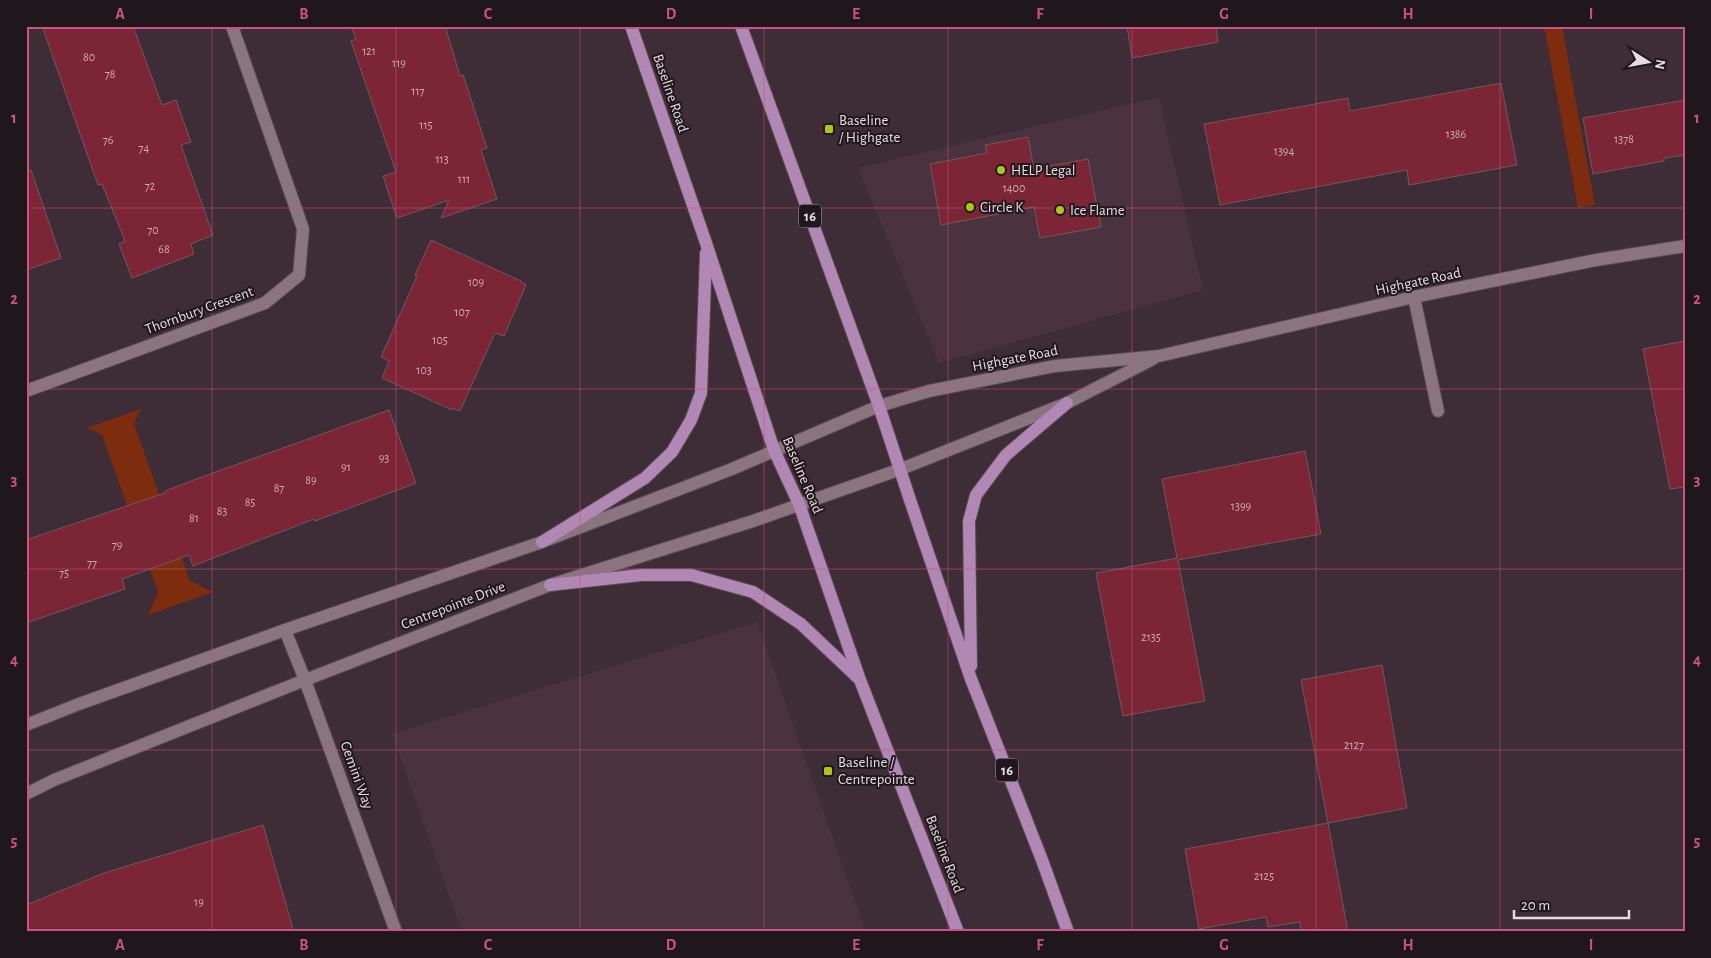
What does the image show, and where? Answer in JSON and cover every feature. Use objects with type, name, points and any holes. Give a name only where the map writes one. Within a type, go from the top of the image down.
[{"type":"main road","name":"Baseline Road","points":[[631,26],[706,243],[774,450],[799,504],[860,680],[958,932]]},
{"type":"main road","name":"16","points":[[741,26],[879,406],[971,679],[1068,932]]},
{"type":"main road","points":[[542,542],[645,478],[672,452],[691,420],[701,393],[706,243]]},
{"type":"main road","points":[[971,679],[969,521],[976,495],[1006,455],[1067,403]]},
{"type":"main road","points":[[550,585],[641,575],[691,575],[753,592],[801,624],[860,680]]},
{"type":"street","name":"Thornbury Crescent","points":[[26,391],[265,303],[300,275],[303,229],[232,26]]},
{"type":"street","name":"Highgate Road","points":[[879,406],[929,391],[1055,366],[1159,356],[1414,297],[1596,260],[1685,246]]},
{"type":"street","points":[[1414,297],[1438,411]]},
{"type":"street","name":"Highgate Road","points":[[900,469],[1067,403],[1159,356]]},
{"type":"street","name":"Centrepointe Drive","points":[[26,724],[285,630],[542,542],[732,469],[879,406]]},
{"type":"street","name":"Centrepointe Drive","points":[[26,794],[54,780],[550,585],[753,521],[900,469]]},
{"type":"street","name":"Gemini Way","points":[[285,630],[305,680],[396,932]]},
{"type":"shaded area","points":[[1544,26],[1562,26],[1595,205],[1578,208]]},
{"type":"shaded area","points":[[1159,97],[1203,290],[939,363],[858,168]]},
{"type":"shaded area","points":[[141,409],[134,424],[190,581],[213,592],[148,615],[158,592],[102,435],[87,428]]},
{"type":"shaded area","points":[[757,622],[866,932],[462,932],[392,734]]},
{"type":"building","points":[[42,26],[133,26],[162,105],[176,100],[191,142],[181,145],[213,235],[191,244],[194,254],[132,278],[119,244],[125,241],[102,184],[98,185]]},
{"type":"building","points":[[351,26],[445,26],[460,76],[463,75],[487,148],[481,150],[497,199],[441,218],[449,200],[397,218],[383,176],[396,172],[351,41],[356,39]]},
{"type":"building","points":[[1127,26],[1216,26],[1218,42],[1132,58]]},
{"type":"building","points":[[1501,83],[1517,165],[1409,185],[1407,170],[1220,205],[1204,124],[1348,98],[1350,111]]},
{"type":"building","points":[[1685,100],[1685,155],[1664,158],[1664,161],[1593,174],[1583,118]]},
{"type":"building","points":[[1028,137],[1034,169],[1088,159],[1101,227],[1040,238],[1034,207],[941,225],[930,164],[987,153],[985,145]]},
{"type":"building","points":[[31,170],[61,258],[26,270],[26,171]]},
{"type":"building","points":[[431,240],[526,285],[504,336],[495,333],[460,411],[452,408],[452,410],[382,378],[389,361],[381,357]]},
{"type":"building","points":[[1685,341],[1685,487],[1670,489],[1643,349]]},
{"type":"building","points":[[389,410],[416,483],[315,521],[314,519],[193,566],[189,555],[122,579],[125,589],[26,623],[26,540],[165,493],[165,491],[199,478]]},
{"type":"building","points":[[1305,451],[1321,534],[1178,560],[1205,701],[1123,716],[1096,573],[1177,558],[1162,479]]},
{"type":"building","points":[[1382,665],[1407,808],[1328,823],[1301,680]]},
{"type":"building","points":[[1328,823],[1348,932],[1301,932],[1300,922],[1268,927],[1266,917],[1199,929],[1185,849]]},
{"type":"building","points":[[263,825],[294,932],[26,932],[26,905],[104,873]]},
{"type":"place","name":"Baseline / Highgate","points":[[829,129]]},
{"type":"place","name":"HELP Legal","points":[[1001,170]]},
{"type":"place","name":"Circle K","points":[[970,207]]},
{"type":"place","name":"Ice Flame","points":[[1060,210]]},
{"type":"place","name":"Baseline / Centrepointe","points":[[828,771]]}]
